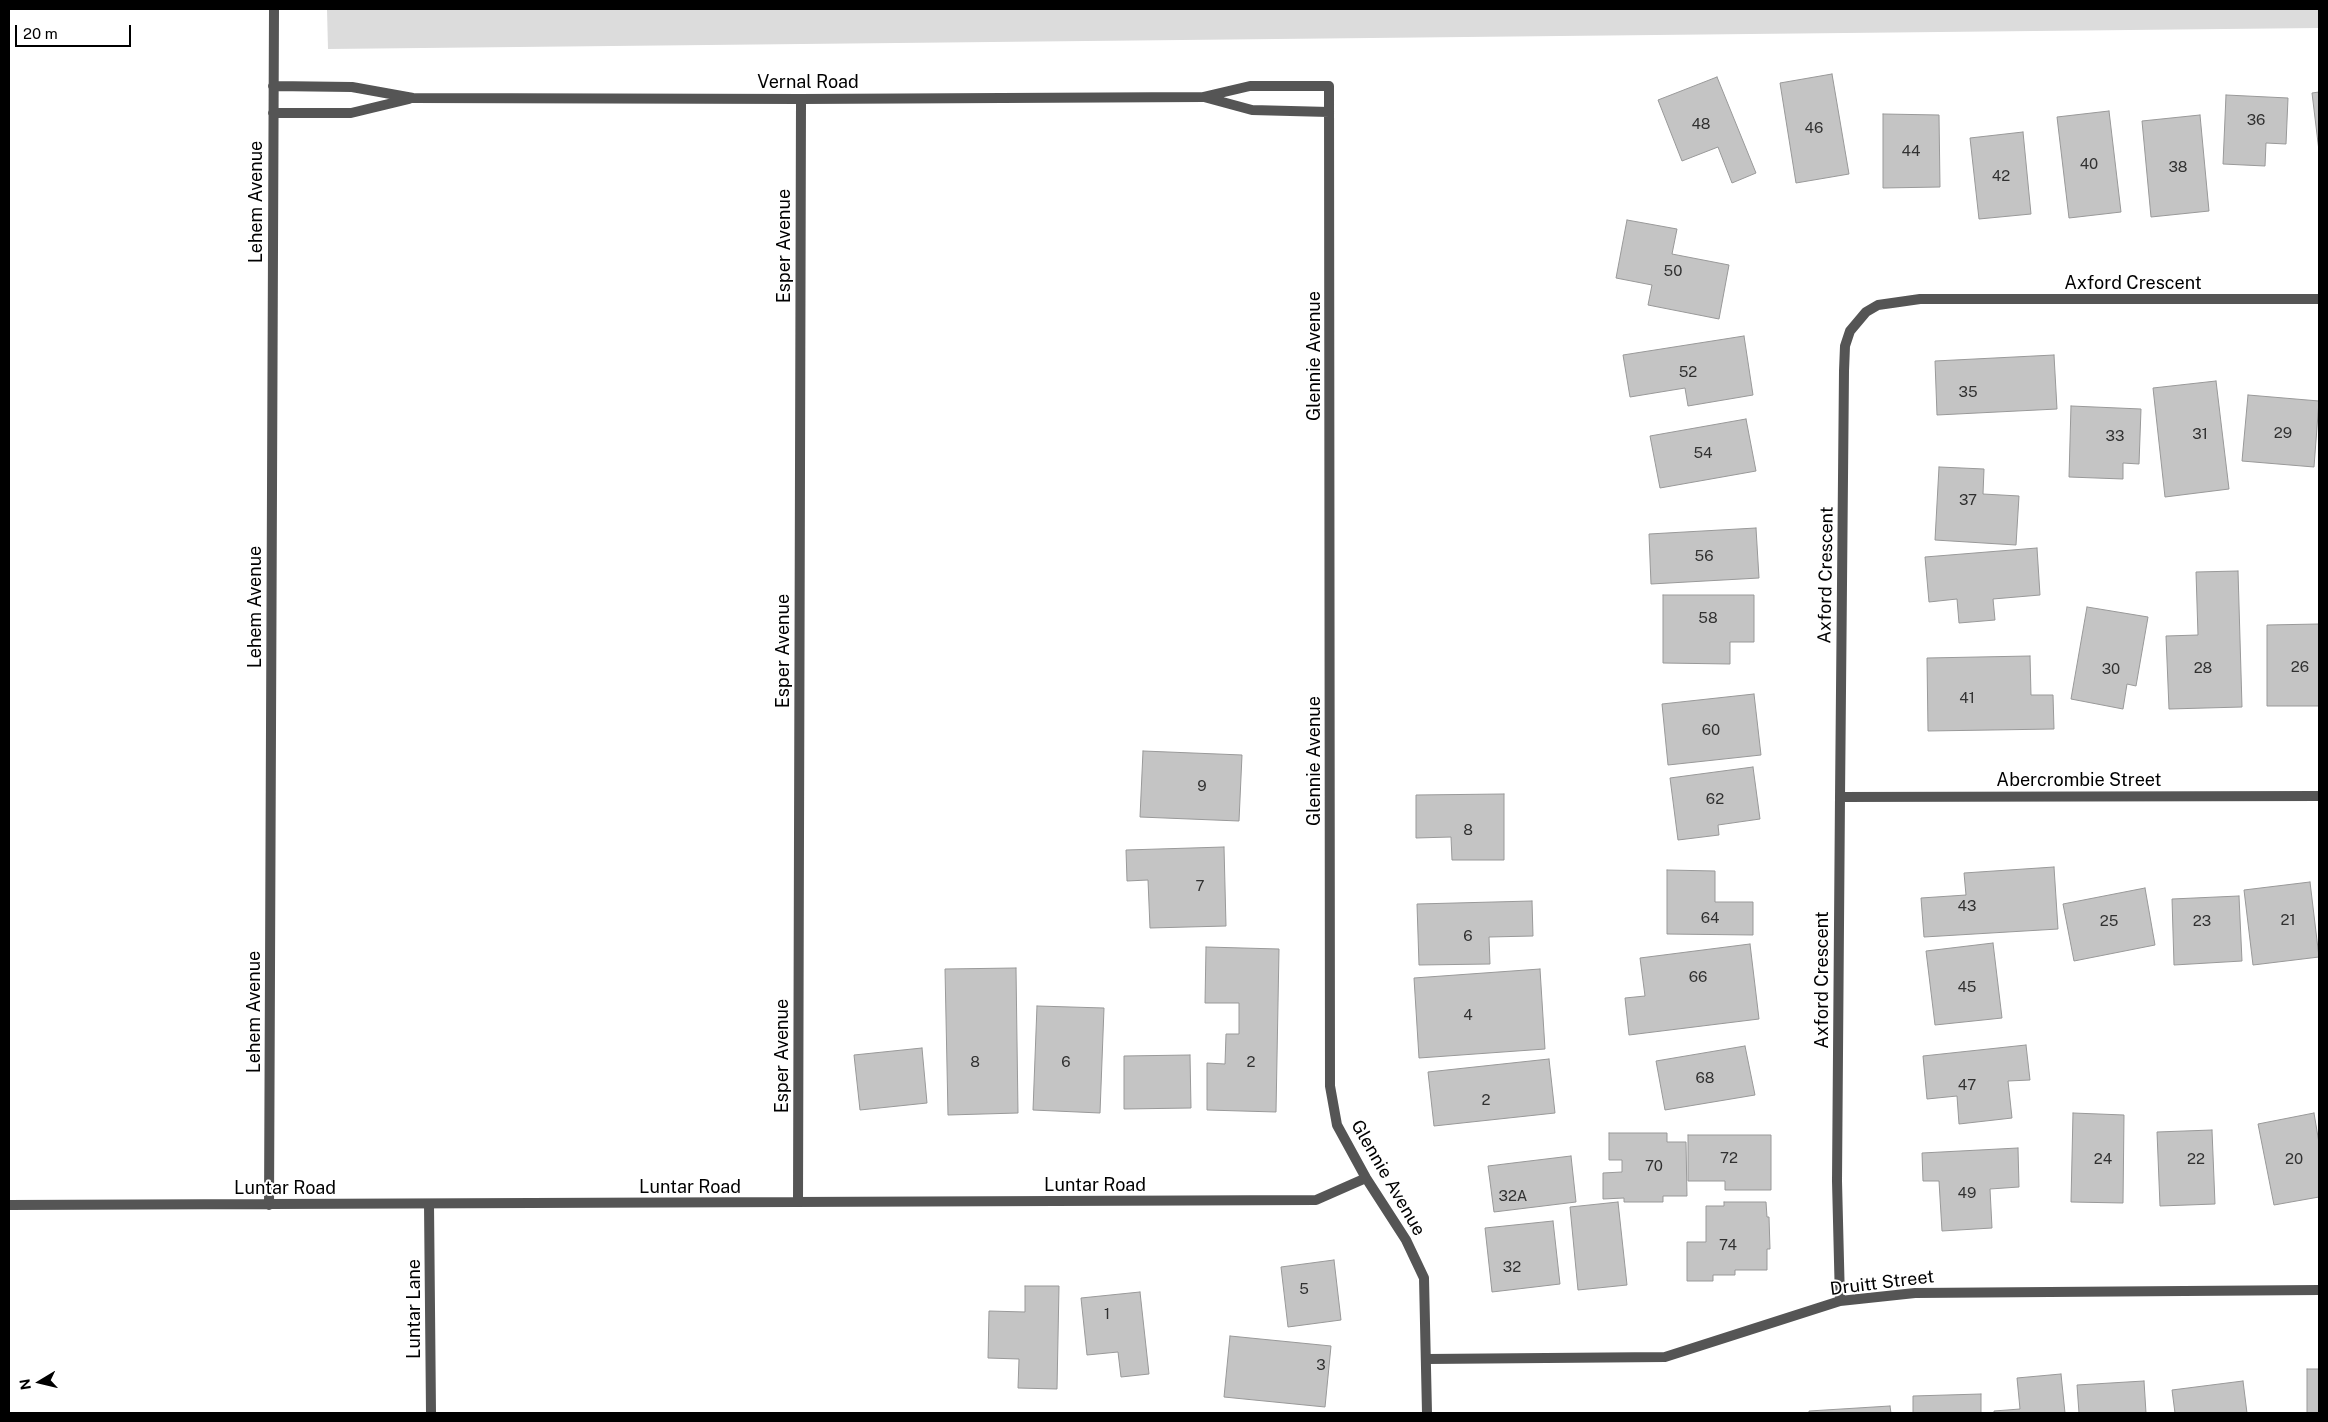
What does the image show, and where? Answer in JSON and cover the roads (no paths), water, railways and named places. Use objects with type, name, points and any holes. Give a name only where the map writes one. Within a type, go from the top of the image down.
[{"type":"street","name":"Lehem Avenue","points":[[269,1204],[274,9]]},
{"type":"street","name":"Vernal Road","points":[[273,86],[352,87],[413,98],[801,99],[1203,97],[1250,86],[1329,86]]},
{"type":"street","name":"Glennie Avenue","points":[[1329,86],[1330,1086],[1337,1125],[1366,1178],[1406,1240],[1424,1278],[1427,1413]]},
{"type":"street","name":"Vernal Road","points":[[1203,97],[1252,110],[1329,112]]},
{"type":"street","name":"Vernal Road","points":[[273,113],[351,113],[413,98]]},
{"type":"street","name":"Esper Avenue","points":[[798,1202],[801,99]]},
{"type":"street","name":"Axford Crescent","points":[[1840,1301],[1837,1201],[1840,797],[1845,346],[1850,330],[1856,321],[1878,305],[1920,299],[2319,298]]},
{"type":"street","name":"Abercrombie Street","points":[[1840,797],[2319,796]]},
{"type":"street","name":"Luntar Road","points":[[9,1205],[1316,1200],[1366,1178]]},
{"type":"street","name":"Luntar Lane","points":[[430,1204],[431,1413]]},
{"type":"street","name":"Druitt Street","points":[[1427,1359],[1665,1357],[1840,1301],[1916,1293],[2319,1290]]}]
